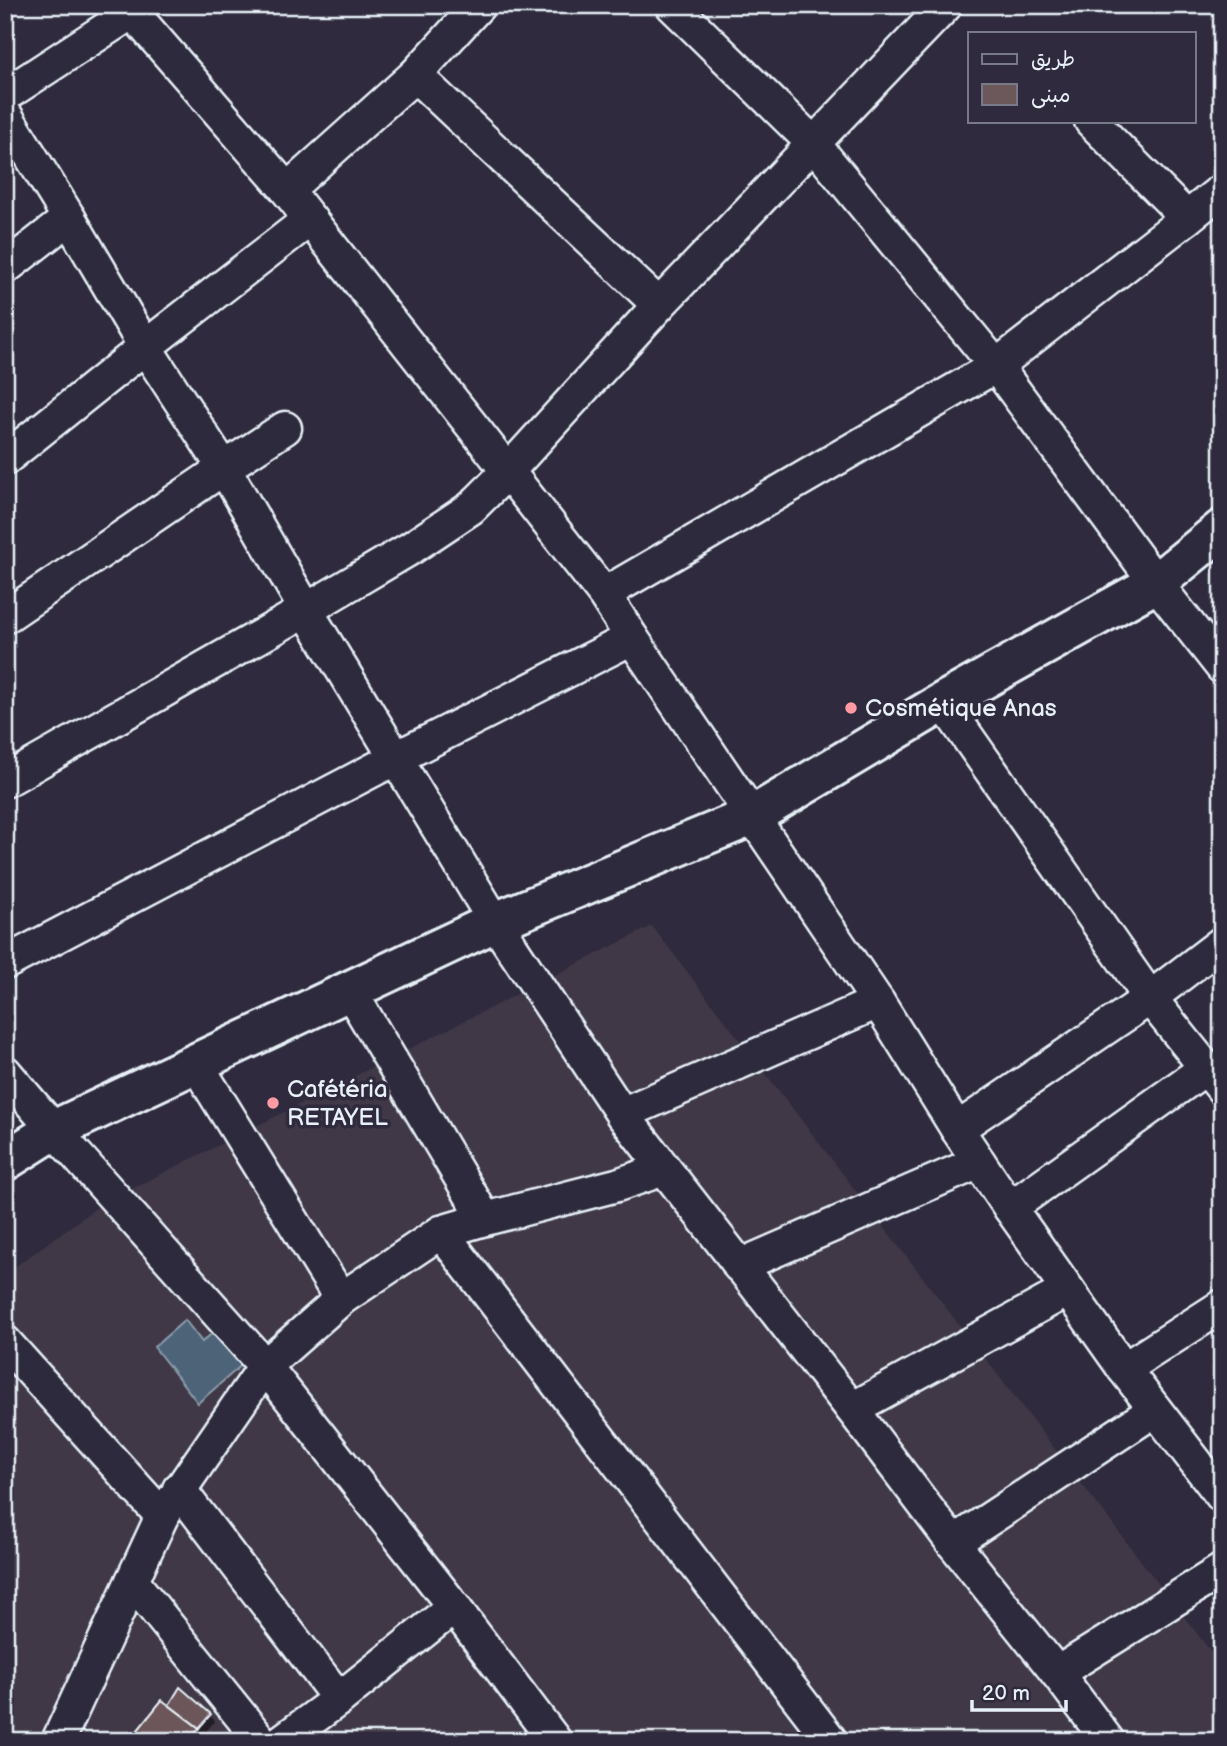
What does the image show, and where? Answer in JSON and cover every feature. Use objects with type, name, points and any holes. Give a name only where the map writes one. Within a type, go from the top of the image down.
[{"type":"street","points":[[287,190],[415,75],[479,5]]},
{"type":"street","points":[[672,5],[813,142],[996,366],[1156,583],[1222,667]]},
{"type":"street","points":[[5,781],[306,610],[471,508],[659,305],[946,5]]},
{"type":"street","points":[[5,95],[132,7],[287,190],[604,594],[878,1002],[1010,1208],[1124,1369],[1222,1496]]},
{"type":"street","points":[[415,75],[659,305]]},
{"type":"street","points":[[5,114],[145,348],[224,468],[306,610],[495,922],[622,1114],[1108,1741]]},
{"type":"street","points":[[1092,122],[1187,218]]},
{"type":"street","points":[[604,594],[996,366],[1222,190]]},
{"type":"street","points":[[5,268],[69,218]]},
{"type":"street","points":[[5,459],[310,219]]},
{"type":"street","points":[[5,617],[285,428]]},
{"type":"street","points":[[5,1161],[54,1130],[495,922],[752,816],[943,702],[1156,583],[1222,530]]},
{"type":"street","points":[[5,963],[632,638]]},
{"type":"street","points":[[943,702],[1150,998],[1214,1078],[1010,1208]]},
{"type":"street","points":[[957,1129],[1150,998],[1222,943]]},
{"type":"street","points":[[350,991],[485,1219]]},
{"type":"street","points":[[622,1114],[878,1002]]},
{"type":"street","points":[[195,1062],[341,1299]]},
{"type":"street","points":[[5,1072],[265,1366],[555,1741]]},
{"type":"street","points":[[739,1266],[979,1162]]},
{"type":"street","points":[[58,1741],[162,1516],[265,1366],[341,1299],[440,1232],[617,1185],[664,1169]]},
{"type":"street","points":[[440,1232],[831,1741]]},
{"type":"street","points":[[852,1409],[1068,1290]]},
{"type":"street","points":[[1124,1369],[1222,1306]]},
{"type":"street","points":[[5,1342],[162,1516]]},
{"type":"street","points":[[953,1543],[1155,1410]]},
{"type":"street","points":[[179,1489],[339,1699]]},
{"type":"street","points":[[1057,1673],[1222,1570]]},
{"type":"street","points":[[132,1581],[261,1741]]},
{"type":"street","points":[[282,1741],[454,1607]]},
{"type":"shaded area","points":[[652,926],[1222,1666],[1222,1741],[5,1741],[5,1274],[100,1205]]},
{"type":"water","points":[[185,1320],[202,1342],[223,1324],[251,1357],[198,1403],[154,1347]]},
{"type":"building","points":[[180,1687],[211,1714],[199,1728],[169,1705]]},
{"type":"building","points":[[162,1700],[199,1728],[189,1741],[129,1741]]},
{"type":"place","name":"Cosmétique Anas","points":[[851,708]]},
{"type":"place","name":"Cafétéria RETAYEL","points":[[273,1103]]}]
